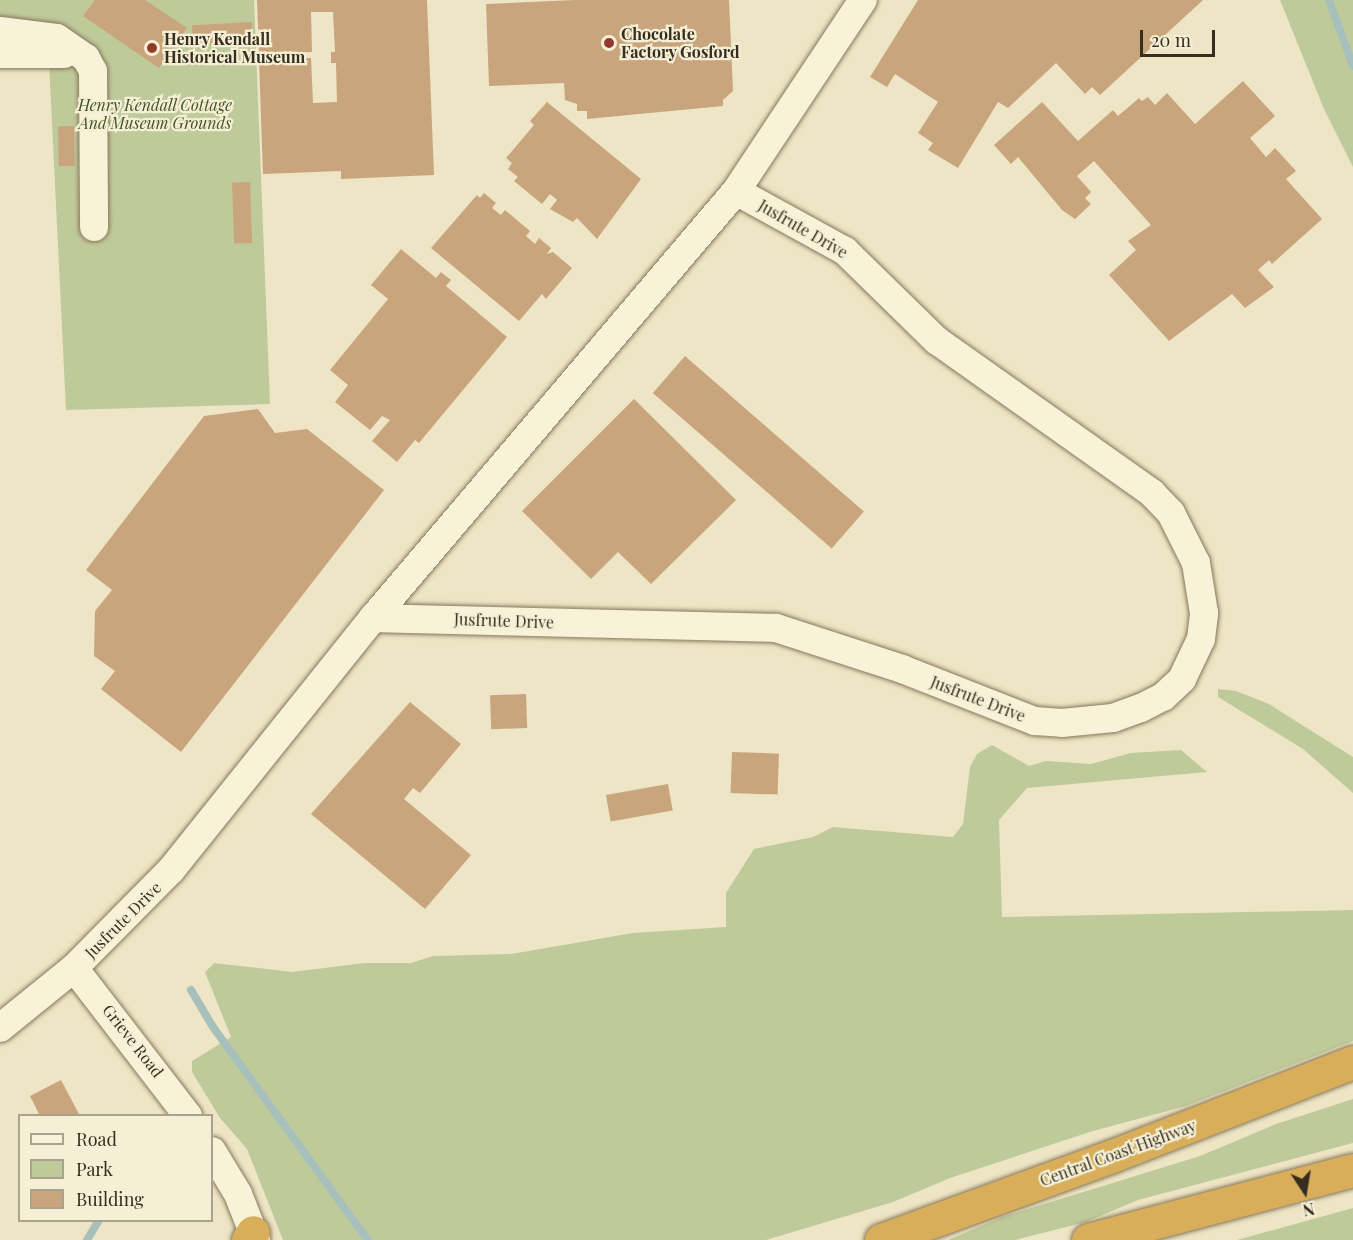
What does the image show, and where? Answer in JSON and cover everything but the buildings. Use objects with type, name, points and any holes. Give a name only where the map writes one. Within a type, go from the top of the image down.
[{"type":"highway","name":"Central Coast Highway","points":[[881,1240],[1112,1156],[1353,1062]]},
{"type":"highway","points":[[1088,1240],[1353,1170]]},
{"type":"street","name":"Jusfrute Drive","points":[[0,1028],[74,968],[171,870],[373,618],[736,191],[863,0]]},
{"type":"street","points":[[0,31],[57,38],[86,58],[93,71],[94,227]]},
{"type":"street","points":[[0,54],[52,52],[86,58]]},
{"type":"street","name":"Jusfrute Drive","points":[[373,618],[776,628],[902,669],[1035,721],[1062,723],[1113,718],[1163,697],[1182,679],[1201,639],[1204,613],[1196,563],[1171,513],[1152,493],[937,341],[844,251],[736,191]]},
{"type":"street","name":"Grieve Road","points":[[74,968],[186,1114]]},
{"type":"street","points":[[213,1153],[238,1194],[252,1238]]},
{"type":"green space","name":"Henry Kendall Cottage And Museum Grounds","points":[[0,0],[254,0],[270,404],[66,410],[49,61],[0,62]]},
{"type":"green space","points":[[1280,0],[1353,0],[1353,167],[1324,109]]},
{"type":"green space","points":[[1218,689],[1236,691],[1269,704],[1353,757],[1353,793],[1303,749],[1218,697]]},
{"type":"green space","points":[[992,745],[1029,766],[1046,761],[1091,764],[1131,753],[1181,750],[1207,772],[1027,788],[999,820],[1002,917],[1353,910],[1353,1041],[1186,1106],[1093,1131],[950,1178],[893,1202],[766,1240],[283,1240],[247,1149],[220,1118],[192,1072],[192,1061],[231,1037],[205,972],[214,963],[292,972],[365,963],[411,963],[433,956],[511,954],[633,933],[726,927],[726,893],[754,849],[813,837],[833,827],[953,837],[963,824],[970,767],[977,754]]},
{"type":"green space","points":[[1353,1099],[1353,1143],[1138,1200],[1086,1222],[1015,1240],[948,1240],[1002,1217],[1200,1156],[1276,1124]]},
{"type":"green space","points":[[1353,1208],[1353,1240],[1237,1240]]},
{"type":"waterway","points":[[1329,0],[1353,66]]},
{"type":"waterway","points":[[191,990],[213,1027],[368,1240]]},
{"type":"waterway","points":[[87,1240],[98,1222]]},
{"type":"place","name":"Chocolate Factory Gosford","points":[[609,43]]},
{"type":"place","name":"Henry Kendall Historical Museum","points":[[152,48]]}]
